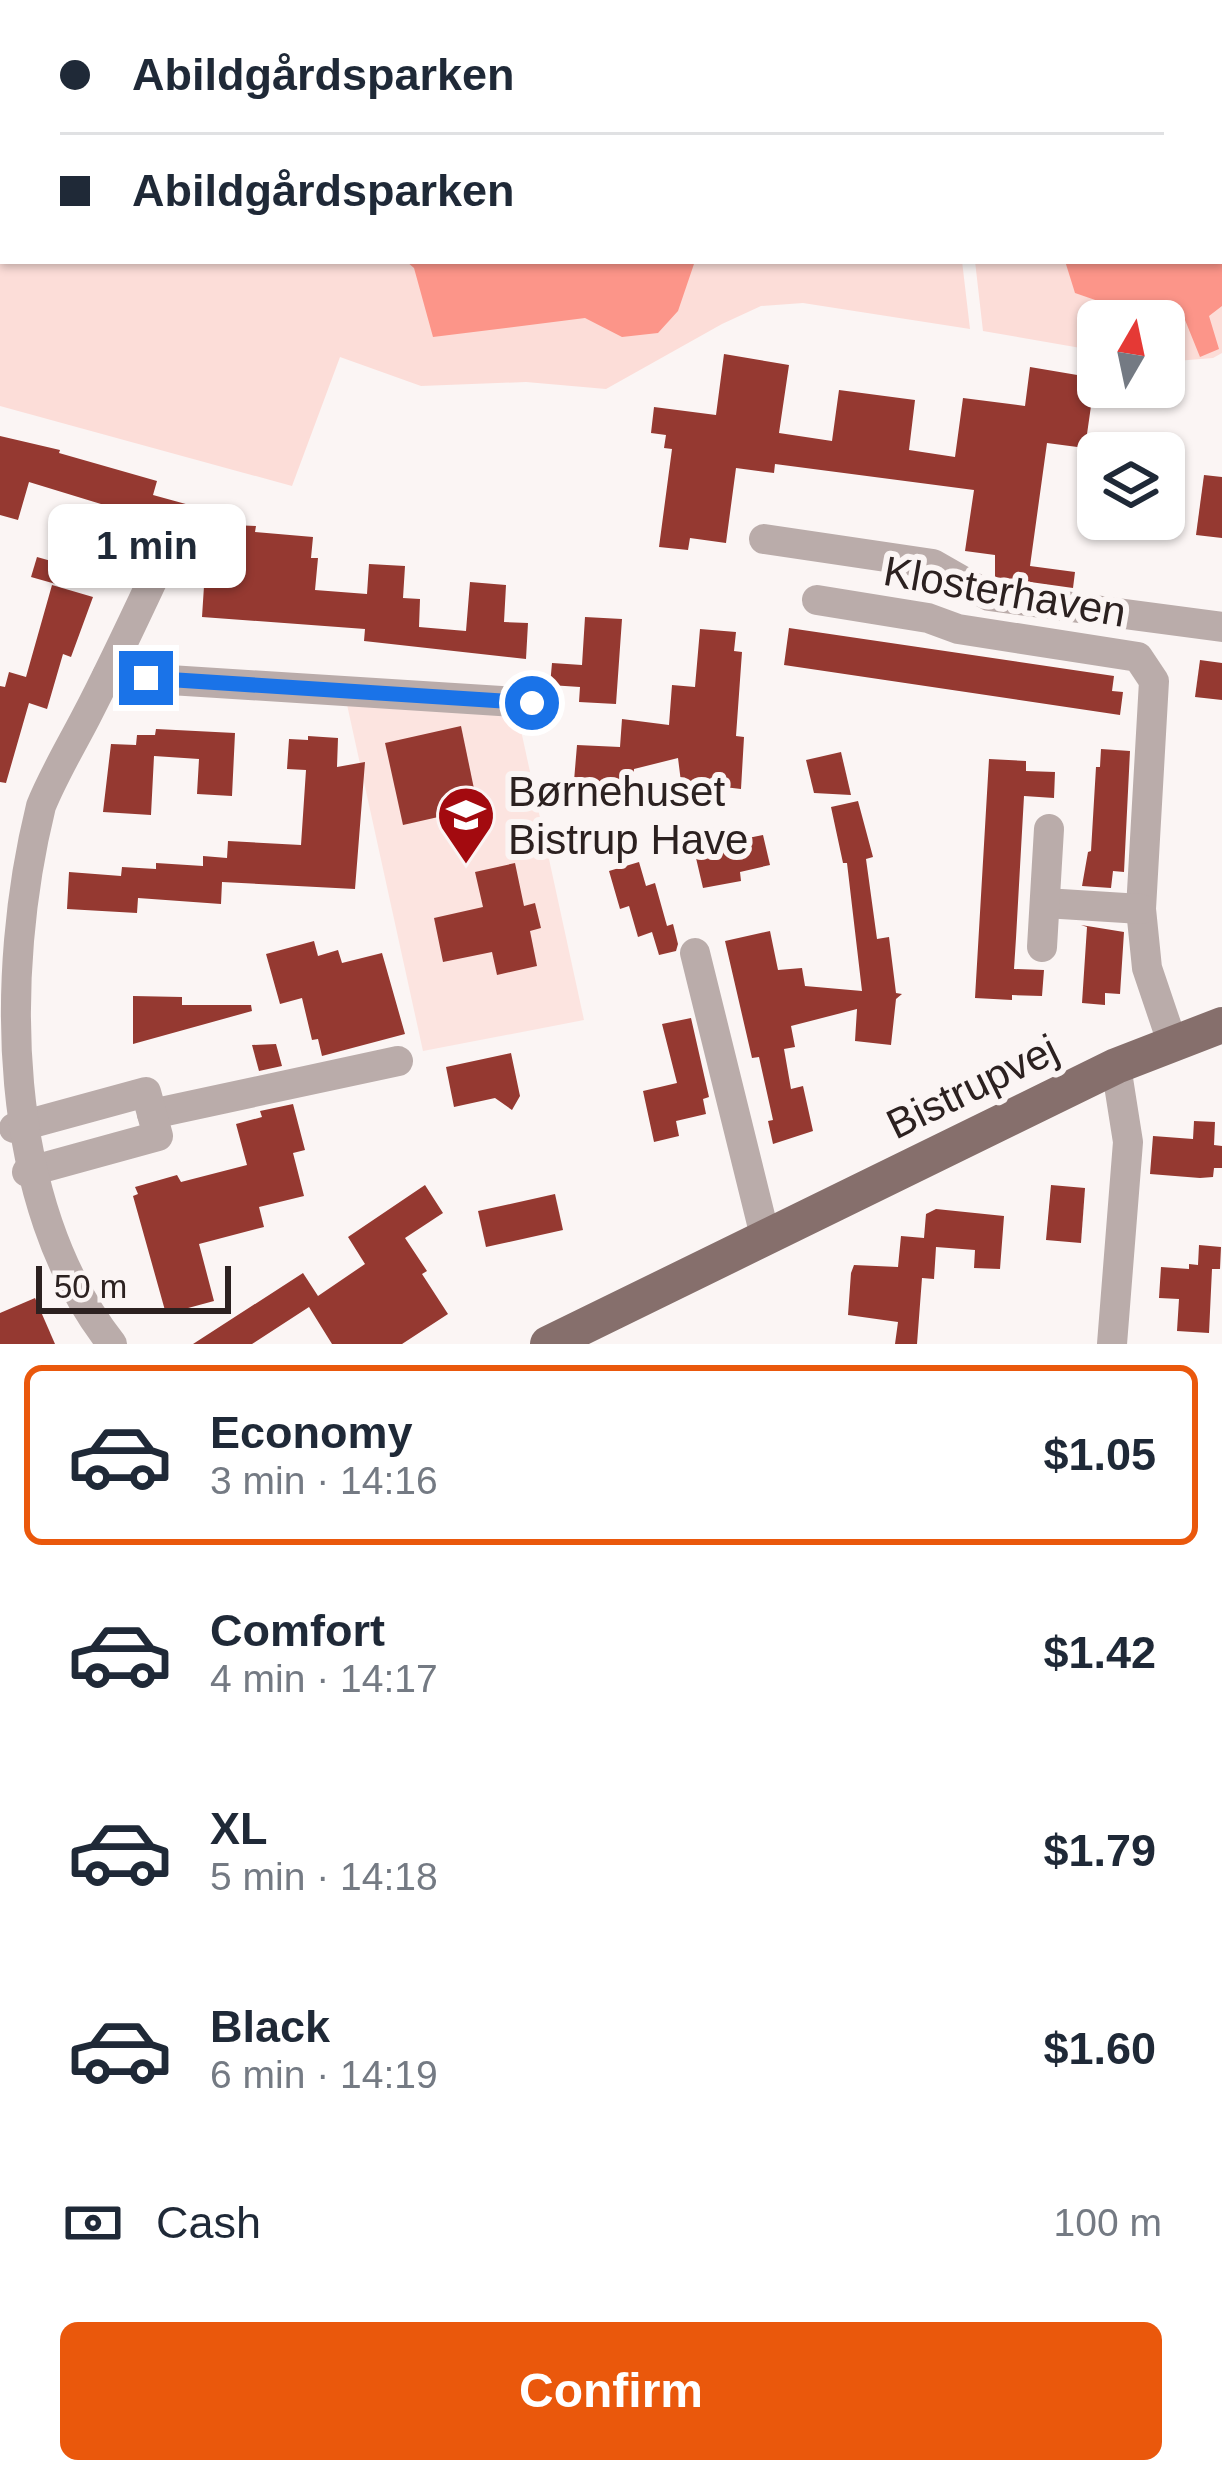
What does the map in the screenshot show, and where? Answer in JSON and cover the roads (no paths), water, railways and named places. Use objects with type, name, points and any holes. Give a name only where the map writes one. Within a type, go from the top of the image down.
[{"type":"main road","name":"Bistrupvej","points":[[548,1344],[1116,1066],[1222,1025]]},
{"type":"street","points":[[764,539],[933,564],[989,596],[1222,627]]},
{"type":"street","points":[[112,1344],[61,1258],[26,1172],[14,1128],[5,1049],[4,972],[13,899],[41,806],[154,577],[116,567]]},
{"type":"street","name":"Klosterhaven","points":[[817,600],[928,618],[958,629],[1138,657],[1154,681],[1141,909],[1147,968],[1172,1042]]},
{"type":"street","points":[[107,676],[532,703]]},
{"type":"street","points":[[1042,947],[1049,829]]},
{"type":"street","points":[[1045,903],[1141,909]]},
{"type":"street","points":[[694,953],[765,1236]]},
{"type":"street","points":[[152,1114],[398,1061]]},
{"type":"street","points":[[1112,1344],[1127,1142],[1116,1066]]},
{"type":"street","points":[[14,1128],[146,1092],[158,1136],[26,1172]]},
{"type":"place","name":"Børnehuset Bistrup Have","points":[[466,866]]}]
